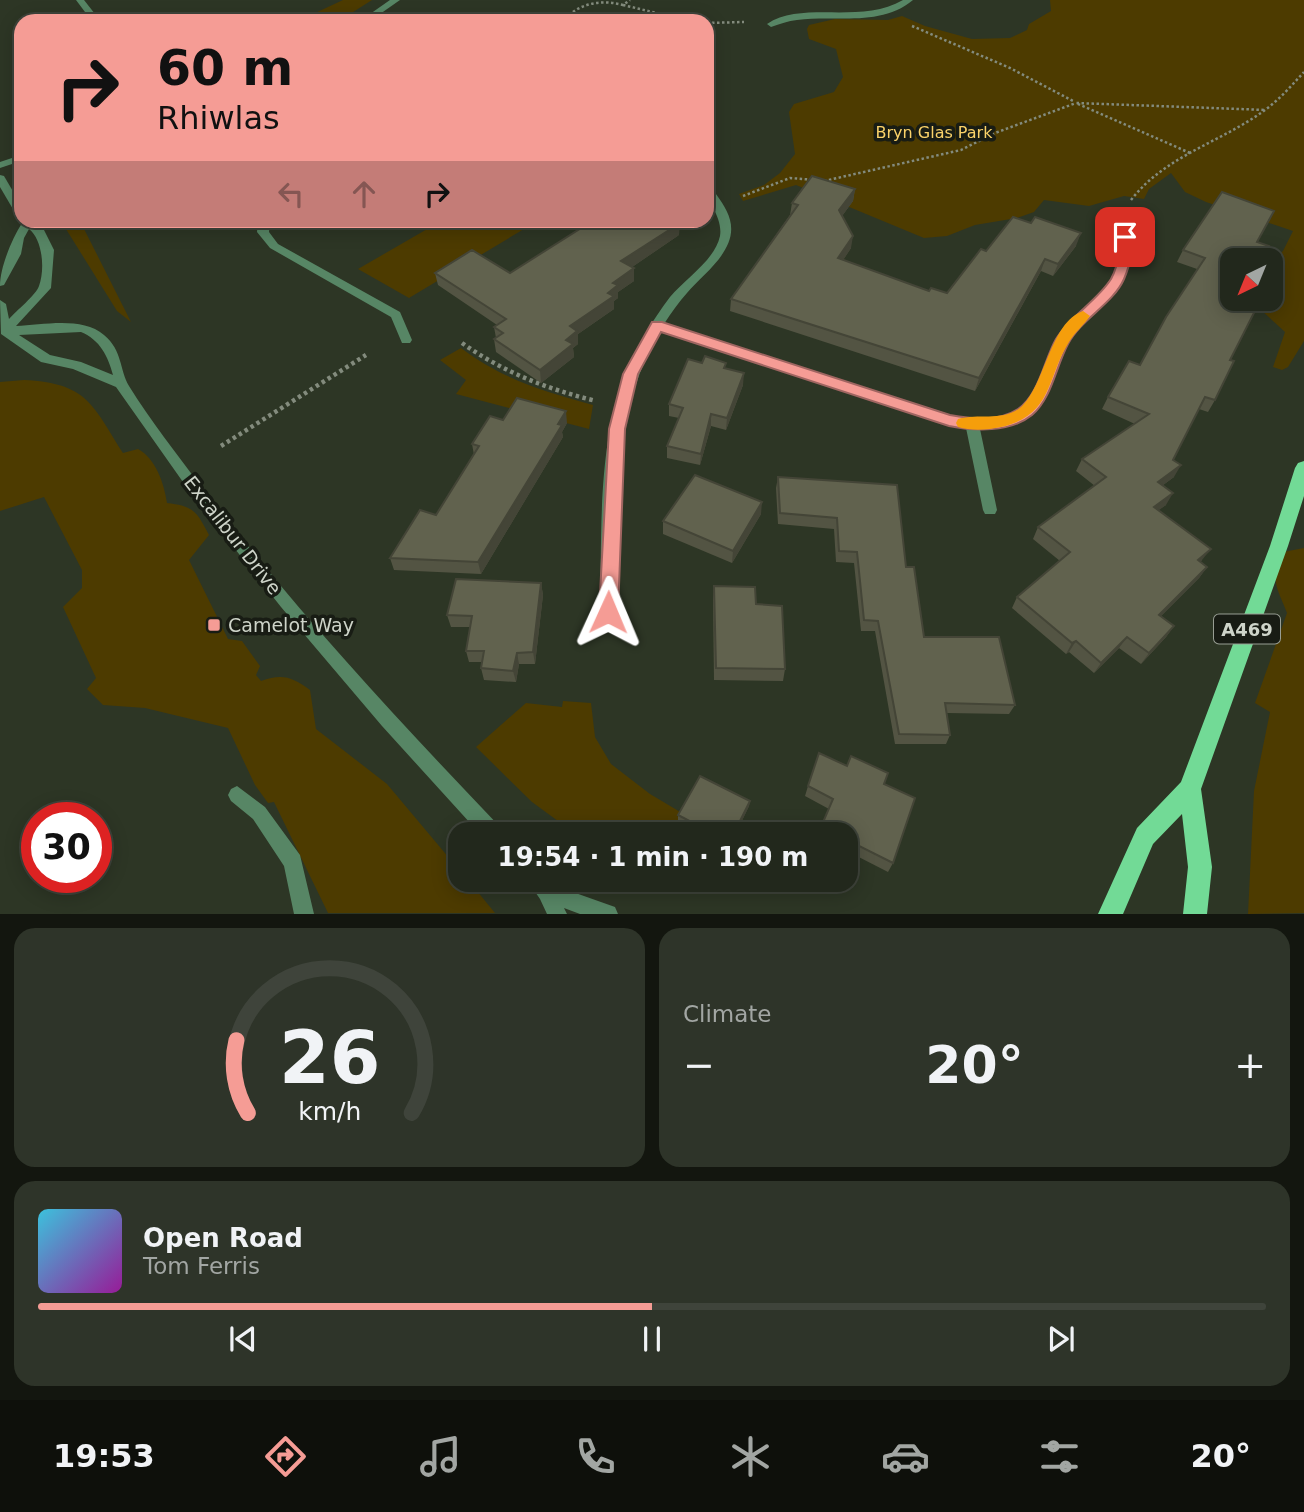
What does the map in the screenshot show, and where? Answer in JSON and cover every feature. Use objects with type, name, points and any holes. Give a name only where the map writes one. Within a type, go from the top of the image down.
[{"type":"main road","name":"A469","points":[[1110,914],[1145,836],[1190,789],[1279,546],[1304,468]]},
{"type":"main road","name":"A469","points":[[1190,789],[1200,867],[1195,914]]},
{"type":"street","points":[[80,0],[91,14]]},
{"type":"street","points":[[375,14],[396,0]]},
{"type":"street","points":[[771,24],[796,17],[873,13],[893,9],[909,0]]},
{"type":"street","points":[[0,177],[14,202]]},
{"type":"street","points":[[608,612],[619,418],[630,374],[657,326],[683,290],[717,257],[726,230],[725,218],[714,198]]},
{"type":"street","points":[[657,326],[949,420],[972,425],[1014,418],[1026,411],[1035,401],[1063,339],[1117,280],[1127,251],[1125,237],[1117,222]]},
{"type":"street","points":[[0,282],[15,254],[21,228]]},
{"type":"street","points":[[2,332],[45,288],[48,250],[40,232],[35,228]]},
{"type":"street","points":[[263,228],[263,232],[274,246],[396,315],[406,340]]},
{"type":"street","points":[[0,304],[2,332]]},
{"type":"street","name":"Excalibur Drive","points":[[2,332],[82,328],[105,343],[117,363],[121,384],[204,500],[277,593],[379,711],[482,822]]},
{"type":"street","points":[[2,332],[46,359],[76,365],[121,384]]},
{"type":"street","points":[[972,425],[990,510]]},
{"type":"street","points":[[237,795],[259,813],[293,862],[304,914]]},
{"type":"street","points":[[545,892],[557,914]]},
{"type":"street","points":[[556,892],[608,914]]},
{"type":"path","points":[[570,14],[578,7],[612,0],[655,14]]},
{"type":"path","points":[[623,5],[630,0]]},
{"type":"path","points":[[714,23],[744,22]]},
{"type":"path","points":[[904,22],[1010,68],[1076,103],[1189,153]]},
{"type":"path","points":[[1131,200],[1140,186],[1189,153],[1265,110],[1304,72]]},
{"type":"path","points":[[736,199],[790,178],[825,181],[961,150],[995,133],[1076,103],[1265,110]]},
{"type":"path","points":[[462,343],[488,363],[520,379],[600,402]]},
{"type":"path","points":[[220,446],[366,355]]},
{"type":"green space","points":[[343,0],[372,0],[350,14],[313,14]]},
{"type":"green space","name":"Bryn Glas Park","points":[[1050,0],[1304,0],[1304,341],[1288,367],[1282,370],[1273,367],[1285,332],[1263,312],[1283,312],[1283,251],[1293,231],[1206,202],[1185,192],[1171,173],[1149,189],[1144,199],[1124,196],[1089,206],[1044,200],[1034,212],[1017,218],[975,225],[947,236],[924,238],[796,185],[743,201],[739,194],[764,185],[780,173],[795,154],[789,112],[794,104],[834,92],[843,77],[836,49],[809,39],[809,25],[835,19],[888,20],[902,16],[925,26],[972,39],[1010,38],[1027,30],[1029,24],[1051,11]]},
{"type":"green space","points":[[65,228],[84,228],[131,322],[117,311]]},
{"type":"green space","points":[[429,228],[524,229],[409,298],[358,269]]},
{"type":"green space","points":[[461,348],[508,376],[593,405],[589,429],[456,394],[466,380],[440,360]]},
{"type":"green space","points":[[0,382],[45,382],[75,391],[95,409],[123,453],[138,449],[150,459],[161,480],[167,503],[189,508],[209,535],[189,560],[228,639],[242,641],[260,666],[256,675],[261,681],[275,677],[287,678],[310,690],[316,729],[387,784],[448,857],[448,892],[478,892],[495,913],[328,913],[274,802],[268,803],[255,785],[228,728],[145,708],[103,705],[87,689],[96,678],[63,607],[82,588],[82,570],[44,497],[0,511]]},
{"type":"green space","points":[[1304,548],[1304,913],[1248,914],[1254,791],[1270,712],[1255,703],[1287,613],[1276,583],[1279,562],[1283,552]]},
{"type":"green space","points":[[563,701],[591,703],[595,737],[611,764],[650,794],[682,813],[690,822],[559,822],[532,802],[476,747],[526,703],[562,707]]},
{"type":"building","points":[[812,176],[855,189],[839,210],[853,236],[838,258],[929,291],[931,288],[947,293],[981,249],[986,251],[1013,217],[1031,223],[1035,217],[1081,233],[1058,264],[1045,259],[979,378],[731,299],[798,205],[792,203]]},
{"type":"building","points":[[1222,192],[1274,211],[1257,242],[1269,246],[1268,248],[1220,248],[1220,312],[1254,312],[1230,360],[1234,361],[1215,400],[1205,397],[1173,460],[1181,465],[1158,482],[1173,493],[1154,507],[1211,549],[1198,560],[1207,567],[1159,615],[1174,626],[1149,653],[1127,637],[1101,663],[1076,641],[1072,643],[1017,597],[1070,552],[1038,527],[1106,477],[1082,459],[1149,414],[1108,397],[1129,361],[1140,365],[1166,317],[1205,258],[1183,250]]},
{"type":"building","points":[[581,228],[672,228],[621,261],[634,268],[613,283],[618,285],[608,293],[614,296],[570,326],[577,331],[566,340],[573,344],[540,370],[494,339],[503,333],[494,327],[506,319],[435,273],[472,250],[510,273]]},
{"type":"building","points":[[705,356],[726,363],[724,368],[744,373],[727,418],[711,414],[701,454],[667,446],[683,408],[669,404],[688,359],[702,363]]},
{"type":"building","points":[[517,398],[566,411],[558,424],[562,425],[478,562],[390,558],[420,510],[436,515],[479,446],[472,444],[490,416],[503,420]]},
{"type":"building","points":[[695,475],[762,502],[733,551],[663,521]]},
{"type":"building","points":[[778,477],[897,485],[906,567],[914,567],[924,637],[999,637],[1015,705],[945,703],[950,735],[899,734],[878,621],[864,620],[857,552],[839,551],[837,518],[780,513]]},
{"type":"building","points":[[456,579],[541,583],[533,652],[517,653],[513,671],[481,668],[484,651],[466,651],[472,616],[447,615]]},
{"type":"building","points":[[714,586],[755,587],[756,604],[782,606],[785,669],[716,668]]},
{"type":"building","points":[[819,753],[847,766],[851,756],[888,773],[884,784],[915,798],[893,863],[858,846],[858,822],[823,822],[833,799],[808,786]]},
{"type":"building","points":[[700,776],[750,801],[740,822],[691,822],[678,815]]},
{"type":"slow traffic","points":[[963,423],[993,423],[1014,418],[1026,411],[1035,401],[1063,339],[1083,316]]},
{"type":"place","name":"Camelot Way","points":[[214,625]]},
{"type":"route","points":[[608,612],[617,429],[630,374],[657,326],[751,354],[949,420],[972,425],[993,423],[1014,418],[1026,411],[1035,401],[1063,339],[1117,280],[1127,251],[1125,237]]}]
